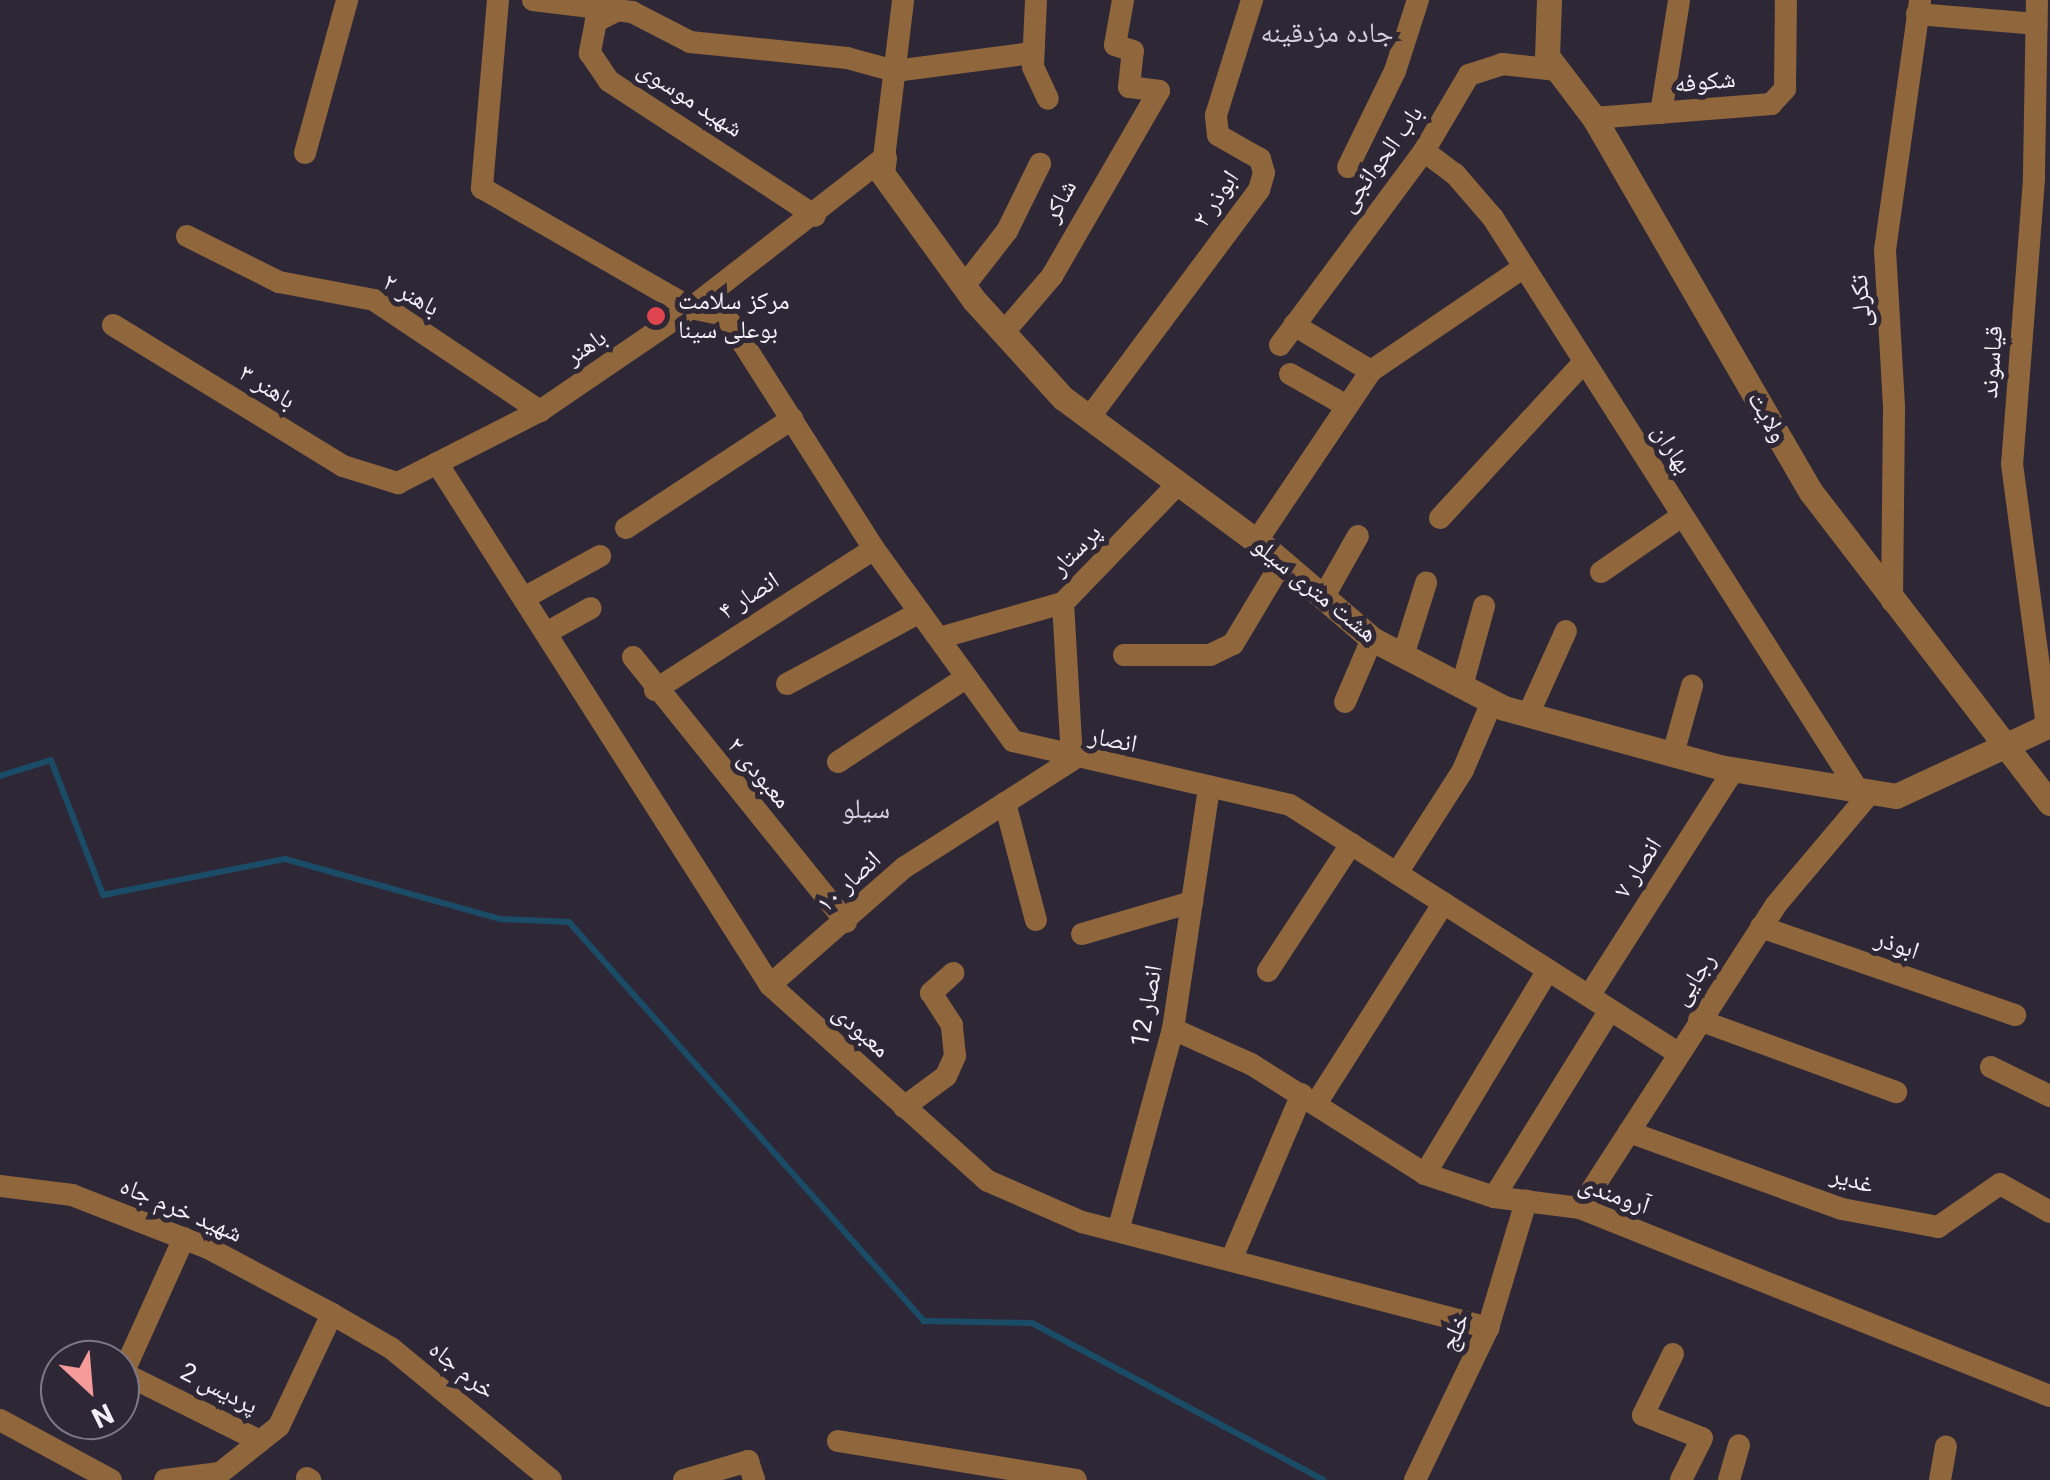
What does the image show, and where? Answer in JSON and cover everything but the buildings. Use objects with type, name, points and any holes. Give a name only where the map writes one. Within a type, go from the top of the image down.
[{"type":"street","points":[[305,153],[347,0]]},
{"type":"street","name":"انصار","points":[[498,0],[482,188],[692,308],[725,314],[874,549],[1014,741],[1072,760],[1290,805],[1678,1053]]},
{"type":"street","points":[[533,0],[630,7],[690,42],[847,58],[896,71],[1032,53]]},
{"type":"street","points":[[884,158],[903,0]]},
{"type":"street","points":[[1036,0],[1032,53],[1048,99]]},
{"type":"street","name":"شاکر","points":[[1004,332],[1052,276],[1159,91],[1129,87],[1133,51],[1115,45],[1123,0]]},
{"type":"street","name":"ابوذر ۲","points":[[1089,418],[1259,190],[1260,159],[1218,134],[1216,116],[1252,0]]},
{"type":"street","points":[[1348,167],[1395,71],[1418,0]]},
{"type":"street","name":"ولایت","points":[[1549,0],[1547,56],[1594,118],[1811,492],[2001,746],[2050,804]]},
{"type":"street","points":[[1661,113],[1679,0]]},
{"type":"street","name":"شکوفه","points":[[1594,118],[1771,104],[1785,89],[1786,0]]},
{"type":"street","name":"شهید موسوی","points":[[630,7],[596,21],[590,53],[609,81],[814,216]]},
{"type":"street","points":[[1918,7],[2037,12]]},
{"type":"street","name":"تکرلی","points":[[1892,601],[1894,406],[1885,250],[1918,7]]},
{"type":"street","name":"قیاسوند","points":[[2037,12],[2034,178],[2012,464],[2049,726]]},
{"type":"street","name":"باب الحوائجی","points":[[1280,345],[1424,151],[1469,74],[1502,64],[1557,70]]},
{"type":"street","name":"بهاران","points":[[1424,151],[1455,174],[1494,218],[1682,516],[1864,791]]},
{"type":"street","name":"هشت متری سیلو","points":[[884,158],[882,173],[964,286],[1089,418],[1282,562],[1372,639],[1492,702],[1734,770],[1896,796],[2049,726]]},
{"type":"street","name":"باهنر","points":[[398,483],[540,411],[692,308],[884,158]]},
{"type":"street","points":[[964,286],[1006,230],[1040,164]]},
{"type":"street","name":"باهنر ۲","points":[[187,236],[279,282],[374,300],[540,411]]},
{"type":"street","points":[[1256,542],[1370,371],[1524,266]]},
{"type":"street","name":"باهنر ۳","points":[[113,325],[343,466],[398,483]]},
{"type":"street","points":[[1294,325],[1370,371]]},
{"type":"street","points":[[1440,518],[1584,362]]},
{"type":"street","points":[[1290,374],[1345,405]]},
{"type":"street","points":[[626,528],[792,420]]},
{"type":"street","name":"معبودی","points":[[438,463],[770,986],[988,1181],[1118,1231],[1488,1328]]},
{"type":"street","name":"پرستار","points":[[939,638],[1063,603],[1176,485]]},
{"type":"street","points":[[1601,572],[1682,516]]},
{"type":"street","points":[[1324,598],[1358,536]]},
{"type":"street","name":"انصار ۴","points":[[654,690],[874,549]]},
{"type":"street","points":[[524,598],[600,556]]},
{"type":"street","points":[[1124,655],[1210,655],[1233,644],[1282,562]]},
{"type":"street","points":[[1404,656],[1426,583]]},
{"type":"street","points":[[1063,603],[1072,760]]},
{"type":"street","points":[[1462,686],[1484,606]]},
{"type":"street","points":[[546,633],[591,608]]},
{"type":"street","points":[[787,684],[920,612]]},
{"type":"street","points":[[1528,714],[1566,631]]},
{"type":"street","points":[[1345,702],[1372,639]]},
{"type":"street","name":"معبودی ۲","points":[[633,657],[654,690],[846,922]]},
{"type":"street","points":[[838,762],[967,677]]},
{"type":"street","points":[[1673,754],[1692,686]]},
{"type":"street","points":[[1397,874],[1463,770],[1492,702]]},
{"type":"street","name":"انصار ۱۰","points":[[770,986],[904,867],[1072,760]]},
{"type":"street","name":"انصار ۷","points":[[1589,996],[1734,770]]},
{"type":"street","name":"انصار 12","points":[[1118,1231],[1173,1030],[1209,787]]},
{"type":"street","name":"رجایی","points":[[1580,1208],[1761,927],[1864,791]]},
{"type":"street","points":[[1005,804],[1036,920]]},
{"type":"street","points":[[1268,971],[1351,844]]},
{"type":"street","points":[[1082,934],[1192,902]]},
{"type":"street","points":[[1232,1258],[1310,1098],[1444,904]]},
{"type":"street","name":"ابوذر","points":[[1761,927],[2015,1015]]},
{"type":"street","points":[[1426,1174],[1548,970]]},
{"type":"street","points":[[904,1107],[946,1076],[955,1056],[952,1026],[931,994],[953,973]]},
{"type":"street","points":[[1494,1197],[1610,1010]]},
{"type":"street","points":[[1700,1020],[1896,1092]]},
{"type":"street","name":"آرومندی","points":[[1173,1030],[1310,1098],[1426,1174],[1494,1197],[1580,1208],[2050,1396]]},
{"type":"street","points":[[1990,1067],[2050,1096]]},
{"type":"street","name":"غدیر","points":[[1629,1132],[1842,1209],[1938,1227],[2000,1184],[2050,1212]]},
{"type":"street","name":"شهید خرم جاه","points":[[0,1186],[72,1195],[184,1238],[332,1314]]},
{"type":"street","name":"خلج","points":[[1415,1480],[1488,1328],[1526,1201]]},
{"type":"street","name":"پردیس 2","points":[[184,1238],[124,1373],[260,1441]]},
{"type":"street","points":[[165,1480],[220,1473],[278,1426],[332,1314]]},
{"type":"street","name":"خرم جاه","points":[[332,1314],[391,1348],[537,1477]]},
{"type":"street","points":[[1672,1354],[1643,1415],[1702,1438],[1681,1480]]},
{"type":"street","points":[[0,1420],[111,1480]]},
{"type":"street","points":[[838,1441],[1076,1480]]},
{"type":"street","points":[[1728,1480],[1739,1445]]},
{"type":"street","points":[[1940,1480],[1946,1447]]},
{"type":"street","points":[[684,1480],[751,1471]]},
{"type":"waterway","points":[[0,776],[51,760],[103,895],[285,859],[500,919],[569,922],[924,1321],[1032,1323],[1323,1480]]},
{"type":"place","name":"مرکز سلامت بوعلی سینا","points":[[656,316]]},
{"type":"district","name":"جاده مزدقینه","points":[[1327,33]]},
{"type":"district","name":"سیلو","points":[[866,809]]}]
